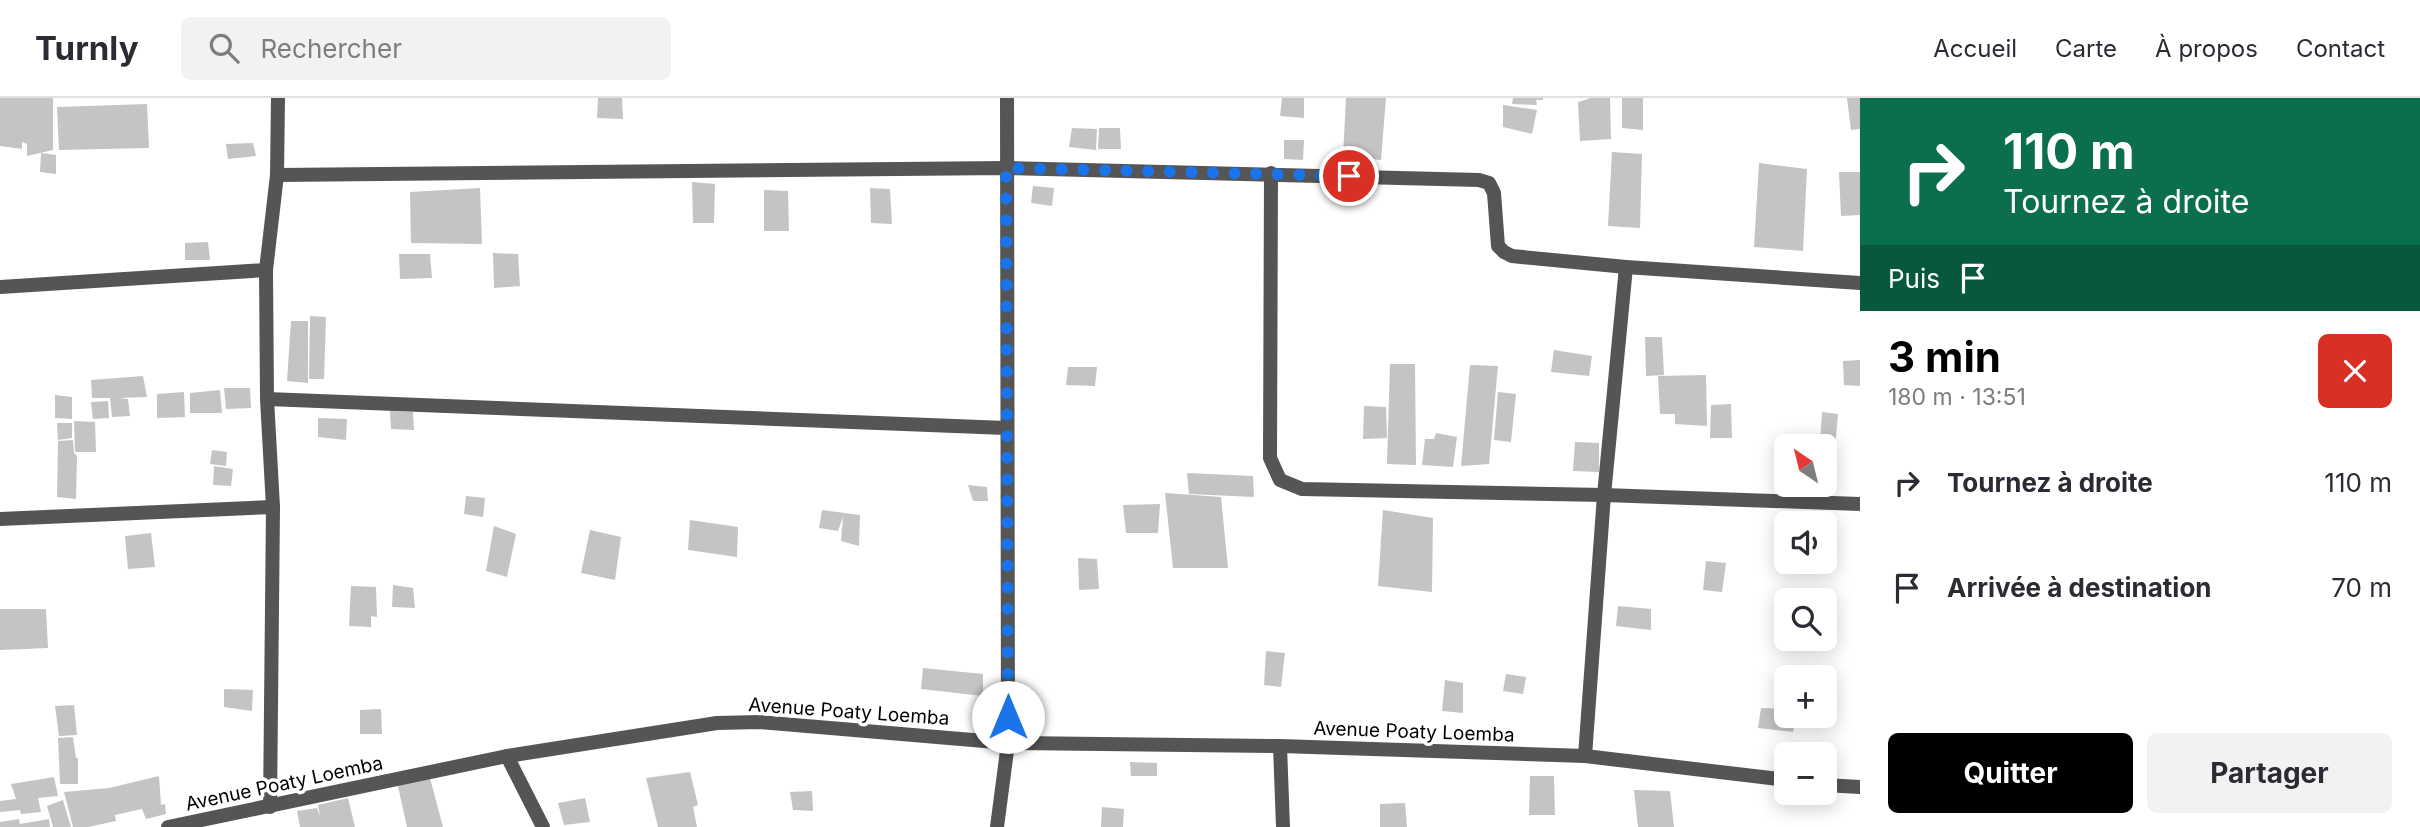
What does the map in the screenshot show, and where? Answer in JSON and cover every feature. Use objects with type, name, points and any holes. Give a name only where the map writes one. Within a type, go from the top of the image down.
[{"type":"street","points":[[270,807],[273,507],[267,399],[266,270],[277,176],[278,98]]},
{"type":"street","points":[[997,827],[1008,743],[1007,98]]},
{"type":"street","points":[[277,176],[1006,168],[1479,180],[1489,183],[1494,193],[1498,246],[1512,256],[1626,267],[1860,283]]},
{"type":"street","points":[[1271,173],[1270,458],[1280,480],[1302,489],[1604,495],[1860,504]]},
{"type":"street","points":[[1585,756],[1604,495],[1626,267]]},
{"type":"street","points":[[0,287],[266,270]]},
{"type":"street","points":[[267,399],[1006,428]]},
{"type":"street","points":[[0,520],[273,507]]},
{"type":"street","name":"Avenue Poaty Loemba","points":[[168,827],[507,756],[717,723],[760,722],[1008,743],[1280,746],[1585,756],[1774,778]]},
{"type":"street","points":[[1280,746],[1283,827]]},
{"type":"street","points":[[507,756],[543,827]]},
{"type":"street","points":[[1837,786],[1860,788]]},
{"type":"building","points":[[0,98],[53,98],[53,150],[27,156],[27,144],[22,142],[22,149],[0,146]]},
{"type":"building","points":[[598,98],[622,98],[623,119],[597,118]]},
{"type":"building","points":[[1282,98],[1304,98],[1304,118],[1280,116]]},
{"type":"building","points":[[1346,98],[1386,98],[1381,160],[1343,156]]},
{"type":"building","points":[[1513,98],[1543,100],[1536,100],[1537,105],[1512,104]]},
{"type":"building","points":[[1591,98],[1610,98],[1611,139],[1580,141],[1578,102]]},
{"type":"building","points":[[1622,98],[1643,98],[1643,130],[1622,128]]},
{"type":"building","points":[[1847,98],[1860,98],[1860,129],[1851,130]]},
{"type":"building","points":[[147,104],[149,148],[59,150],[57,107]]},
{"type":"building","points":[[1503,105],[1537,110],[1532,134],[1503,127]]},
{"type":"building","points":[[1072,128],[1097,129],[1096,150],[1069,147]]},
{"type":"building","points":[[1099,128],[1120,128],[1121,149],[1098,149]]},
{"type":"building","points":[[1284,140],[1304,140],[1303,160],[1284,159]]},
{"type":"building","points":[[253,143],[256,156],[228,159],[226,144]]},
{"type":"building","points":[[1612,152],[1642,154],[1640,228],[1608,226]]},
{"type":"building","points":[[41,153],[56,155],[56,174],[40,172]]},
{"type":"building","points":[[1759,163],[1807,169],[1803,251],[1754,247]]},
{"type":"building","points":[[1839,172],[1860,172],[1860,215],[1841,216]]},
{"type":"building","points":[[692,182],[715,184],[714,223],[693,223]]},
{"type":"building","points":[[1033,186],[1054,188],[1052,206],[1031,203]]},
{"type":"building","points":[[480,188],[482,244],[411,243],[410,192]]},
{"type":"building","points":[[870,188],[890,189],[892,224],[871,223]]},
{"type":"building","points":[[764,190],[788,191],[789,231],[764,231]]},
{"type":"building","points":[[208,242],[210,260],[185,260],[185,243]]},
{"type":"building","points":[[493,253],[518,254],[520,286],[494,288]]},
{"type":"building","points":[[399,254],[430,254],[432,278],[400,279]]},
{"type":"building","points":[[310,316],[326,317],[324,379],[309,379]]},
{"type":"building","points":[[291,321],[308,321],[308,383],[287,381]]},
{"type":"building","points":[[1645,337],[1662,337],[1664,375],[1646,376]]},
{"type":"building","points":[[1554,350],[1592,356],[1589,376],[1551,372]]},
{"type":"building","points":[[1860,360],[1860,386],[1844,385],[1843,361]]},
{"type":"building","points":[[1390,364],[1415,364],[1416,465],[1387,464]]},
{"type":"building","points":[[1470,365],[1498,366],[1489,464],[1461,466]]},
{"type":"building","points":[[1068,367],[1097,367],[1095,386],[1066,385]]},
{"type":"building","points":[[1706,375],[1707,426],[1675,424],[1675,414],[1660,414],[1658,376]]},
{"type":"building","points":[[143,376],[147,397],[119,398],[128,399],[130,416],[112,417],[110,398],[92,398],[91,380]]},
{"type":"building","points":[[224,388],[250,388],[251,408],[226,409]]},
{"type":"building","points":[[220,390],[222,413],[190,413],[190,393]]},
{"type":"building","points":[[184,392],[185,417],[157,418],[157,394]]},
{"type":"building","points":[[1498,392],[1516,394],[1511,442],[1494,440]]},
{"type":"building","points":[[55,395],[72,397],[72,419],[55,418]]},
{"type":"building","points":[[108,401],[109,418],[93,419],[91,402]]},
{"type":"building","points":[[1731,404],[1732,438],[1710,438],[1711,405]]},
{"type":"building","points":[[1364,406],[1386,407],[1387,438],[1363,439]]},
{"type":"building","points":[[390,411],[413,412],[414,430],[391,429]]},
{"type":"building","points":[[1822,412],[1838,414],[1836,434],[1821,434]]},
{"type":"building","points":[[318,418],[347,419],[346,440],[318,437]]},
{"type":"building","points":[[74,421],[95,422],[96,452],[75,452]]},
{"type":"building","points":[[57,423],[72,423],[72,438],[58,440]]},
{"type":"building","points":[[1436,433],[1457,437],[1453,467],[1422,465],[1425,439],[1434,439]]},
{"type":"building","points":[[73,440],[74,453],[77,456],[76,499],[57,497],[58,441]]},
{"type":"building","points":[[1575,442],[1599,443],[1599,472],[1573,471]]},
{"type":"building","points":[[212,450],[227,452],[226,466],[210,464]]},
{"type":"building","points":[[214,466],[233,469],[231,486],[213,485]]},
{"type":"building","points":[[1187,473],[1253,476],[1254,497],[1189,494]]},
{"type":"building","points":[[968,485],[987,487],[988,501],[973,501]]},
{"type":"building","points":[[1165,493],[1221,497],[1228,568],[1173,568]]},
{"type":"building","points":[[466,496],[485,498],[483,517],[464,514]]},
{"type":"building","points":[[1160,504],[1158,533],[1126,533],[1123,505]]},
{"type":"building","points":[[822,510],[860,515],[859,546],[841,541],[843,517],[838,531],[819,528]]},
{"type":"building","points":[[1383,510],[1433,518],[1432,592],[1378,586]]},
{"type":"building","points":[[690,520],[738,527],[737,557],[688,550]]},
{"type":"building","points":[[494,526],[516,534],[507,577],[486,571]]},
{"type":"building","points":[[590,530],[621,537],[615,580],[581,573]]},
{"type":"building","points":[[151,533],[155,567],[128,569],[125,536]]},
{"type":"building","points":[[1078,558],[1097,559],[1099,589],[1079,590]]},
{"type":"building","points":[[1706,561],[1726,563],[1722,592],[1703,590]]},
{"type":"building","points":[[393,585],[413,588],[415,608],[392,607]]},
{"type":"building","points":[[351,586],[376,587],[377,617],[371,616],[371,627],[349,626]]},
{"type":"building","points":[[1618,606],[1651,609],[1651,630],[1616,626]]},
{"type":"building","points":[[0,609],[46,609],[48,648],[0,650]]},
{"type":"building","points":[[1266,651],[1285,653],[1281,687],[1264,685]]},
{"type":"building","points":[[923,668],[983,674],[983,696],[921,689]]},
{"type":"building","points":[[1506,674],[1526,677],[1523,694],[1503,691]]},
{"type":"building","points":[[1445,680],[1463,683],[1463,713],[1442,711]]},
{"type":"building","points":[[224,689],[253,690],[252,711],[224,707]]},
{"type":"building","points":[[74,705],[77,735],[59,736],[55,706]]},
{"type":"building","points":[[1761,708],[1774,708],[1774,728],[1794,728],[1793,732],[1758,728]]},
{"type":"building","points":[[381,709],[382,734],[360,734],[360,710]]},
{"type":"building","points":[[73,737],[78,758],[78,784],[60,784],[58,738]]},
{"type":"building","points":[[1130,762],[1157,763],[1157,776],[1131,776]]},
{"type":"building","points":[[690,772],[698,805],[693,807],[697,827],[658,827],[646,778]]},
{"type":"building","points":[[159,776],[161,805],[165,804],[166,814],[146,819],[142,809],[115,815],[116,821],[73,827],[64,792],[109,788]]},
{"type":"building","points":[[1530,776],[1554,776],[1555,815],[1529,815]]},
{"type":"building","points":[[54,777],[58,796],[38,798],[41,812],[0,812],[0,801],[16,799],[11,784]]},
{"type":"building","points":[[430,778],[443,827],[407,827],[397,782]]},
{"type":"building","points":[[1634,790],[1670,791],[1674,827],[1638,827]]},
{"type":"building","points":[[812,791],[813,811],[793,810],[790,792]]},
{"type":"building","points":[[348,798],[355,827],[300,827],[297,811],[317,808],[320,816],[318,805]]},
{"type":"building","points":[[585,798],[590,822],[564,825],[558,803]]},
{"type":"building","points":[[63,800],[71,827],[53,827],[47,806]]},
{"type":"building","points":[[1405,803],[1407,827],[1380,827],[1380,804]]},
{"type":"building","points":[[1102,807],[1124,809],[1123,827],[1101,827]]},
{"type":"building","points":[[19,819],[20,824],[49,819],[50,827],[0,827],[0,822]]},
{"type":"route","points":[[1008,717],[1006,168],[1349,176]]}]
